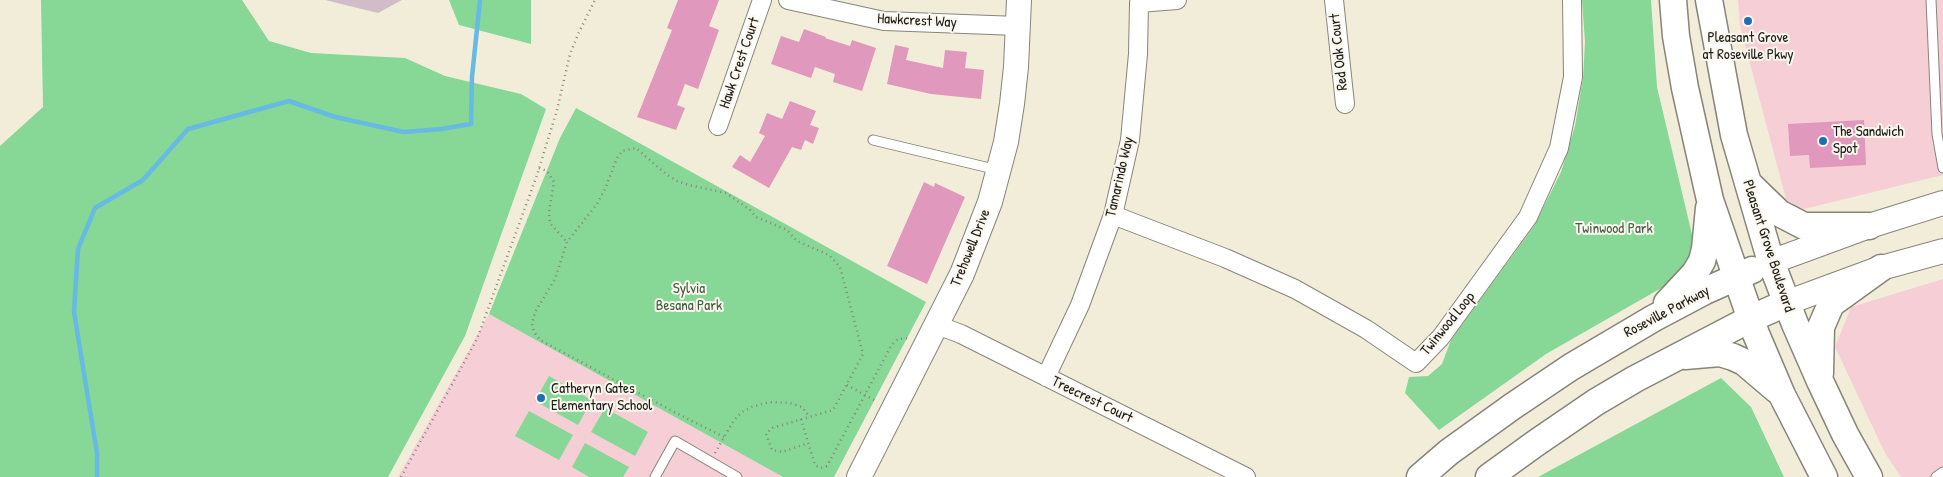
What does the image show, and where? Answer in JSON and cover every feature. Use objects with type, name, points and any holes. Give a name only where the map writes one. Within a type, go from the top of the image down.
[{"type":"main road","points":[[1672,0],[1685,88],[1710,200],[1750,319],[1782,395],[1824,477]]},
{"type":"main road","name":"Pleasant Grove Boulevard","points":[[1709,0],[1734,135],[1771,262],[1786,303],[1820,381],[1845,434],[1870,477]]},
{"type":"main road","points":[[1747,182],[1779,213],[1804,226],[1869,226]]},
{"type":"main road","points":[[1654,318],[1695,273],[1702,261],[1710,200]]},
{"type":"main road","name":"Roseville Parkway","points":[[1420,477],[1449,452],[1571,366],[1654,318],[1736,276],[1771,262]]},
{"type":"main road","points":[[1820,381],[1821,327],[1830,304],[1881,268]]},
{"type":"main road","points":[[1489,477],[1536,442],[1596,402],[1675,357],[1786,303]]},
{"type":"main road","points":[[1675,357],[1720,353],[1733,357],[1744,362],[1782,395]]},
{"type":"street","name":"Hawk Crest Court","points":[[718,126],[762,0]]},
{"type":"street","name":"Hawkcrest Way","points":[[788,0],[884,21],[1018,26]]},
{"type":"street","name":"Trehowell Drive","points":[[866,475],[962,274],[979,233],[1006,142],[1012,104],[1019,0]]},
{"type":"street","name":"Tamarindo Way","points":[[1046,377],[1080,305],[1112,215],[1130,140],[1138,54],[1139,3],[1177,0]]},
{"type":"street","name":"Red Oak Court","points":[[1334,0],[1345,104]]},
{"type":"street","name":"Twinwood Loop","points":[[1112,215],[1224,258],[1294,289],[1366,329],[1416,363],[1441,337],[1528,216],[1559,148],[1573,77],[1572,0]]},
{"type":"street","name":"Roseville Parkway","points":[[1771,262],[1869,226],[1943,203]]},
{"type":"street","points":[[1786,303],[1881,268],[1943,250]]},
{"type":"street","name":"Treecrest Court","points":[[937,324],[961,334],[1246,477]]},
{"type":"lane","points":[[1931,0],[1937,134],[1943,168]]},
{"type":"lane","points":[[873,140],[998,170]]},
{"type":"lane","points":[[655,477],[675,441],[737,477]]},
{"type":"lane","points":[[1936,477],[1943,472]]},
{"type":"path","points":[[401,477],[477,339],[539,167],[570,54],[596,0]]},
{"type":"path","points":[[724,437],[540,340],[534,332],[532,324],[535,312],[555,278],[567,242],[597,204],[617,158],[622,151],[636,148],[677,181],[726,193],[750,210],[756,217],[787,230],[797,241],[829,255],[840,267],[862,354],[833,410],[772,428],[766,434],[772,450],[782,452],[808,443]]},
{"type":"path","points":[[539,167],[547,171],[554,182],[549,212],[550,223],[567,242]]},
{"type":"path","points":[[800,419],[815,465],[821,468],[827,466],[891,346],[898,339],[910,338]]},
{"type":"path","points":[[847,385],[876,401]]},
{"type":"path","points":[[710,462],[726,430],[742,412],[769,402],[780,402],[802,407],[810,416]]},
{"type":"shaded area","points":[[325,0],[402,0],[378,13]]},
{"type":"shaded area","points":[[1738,0],[1943,0],[1943,175],[1800,210],[1786,199],[1740,26]]},
{"type":"shaded area","points":[[1943,279],[1943,477],[1901,477],[1885,453],[1835,347],[1851,307]]},
{"type":"shaded area","name":"Catheryn Gates Elementary School","points":[[489,314],[783,477],[398,477]]},
{"type":"green space","points":[[41,0],[242,0],[269,41],[311,53],[405,58],[445,76],[521,94],[546,109],[465,336],[388,477],[0,477],[0,146],[43,107]]},
{"type":"green space","points":[[449,0],[531,0],[531,44],[459,25]]},
{"type":"green space","name":"Twinwood Park","points":[[1582,0],[1651,0],[1657,87],[1694,243],[1690,263],[1677,279],[1546,354],[1439,430],[1405,393],[1409,377],[1428,376],[1442,364],[1451,340],[1534,226],[1561,172],[1575,126],[1583,78],[1585,42]]},
{"type":"green space","name":"Sylvia Besana Park","points":[[576,108],[926,302],[834,477],[783,477],[489,314],[560,138]]},
{"type":"green space","points":[[549,376],[592,400],[578,425],[535,401]]},
{"type":"green space","points":[[1721,378],[1751,407],[1784,477],[1538,477]]},
{"type":"green space","points":[[605,408],[648,432],[635,456],[591,432]]},
{"type":"green space","points":[[529,411],[573,435],[559,460],[515,436]]},
{"type":"green space","points":[[585,443],[629,467],[623,477],[589,477],[572,467]]},
{"type":"building","points":[[678,0],[719,0],[709,26],[719,30],[698,89],[685,84],[677,105],[685,108],[676,130],[637,117],[672,30],[667,28]]},
{"type":"building","points":[[804,29],[850,46],[852,40],[876,48],[862,91],[833,82],[835,74],[815,67],[811,78],[771,64],[781,36],[799,42]]},
{"type":"building","points":[[895,45],[909,48],[906,60],[943,68],[945,50],[967,52],[965,68],[984,70],[981,99],[931,94],[887,84]]},
{"type":"building","points":[[790,101],[816,111],[810,125],[819,128],[813,144],[805,140],[801,150],[792,147],[769,188],[732,167],[740,155],[750,162],[765,136],[759,133],[767,113],[782,119]]},
{"type":"building","points":[[1864,120],[1866,165],[1810,168],[1809,155],[1790,156],[1788,124]]},
{"type":"building","points":[[924,182],[934,187],[935,183],[965,197],[927,284],[887,266]]},
{"type":"waterway","points":[[97,477],[97,453],[74,312],[78,249],[95,208],[143,180],[188,129],[289,101],[335,117],[404,132],[471,124],[472,77],[480,0]]},
{"type":"place","name":"Pleasant Grove at Roseville Pkwy","points":[[1748,21]]},
{"type":"place","name":"The Sandwich Spot","points":[[1823,141]]},
{"type":"place","name":"Catheryn Gates Elementary School","points":[[541,398]]}]
